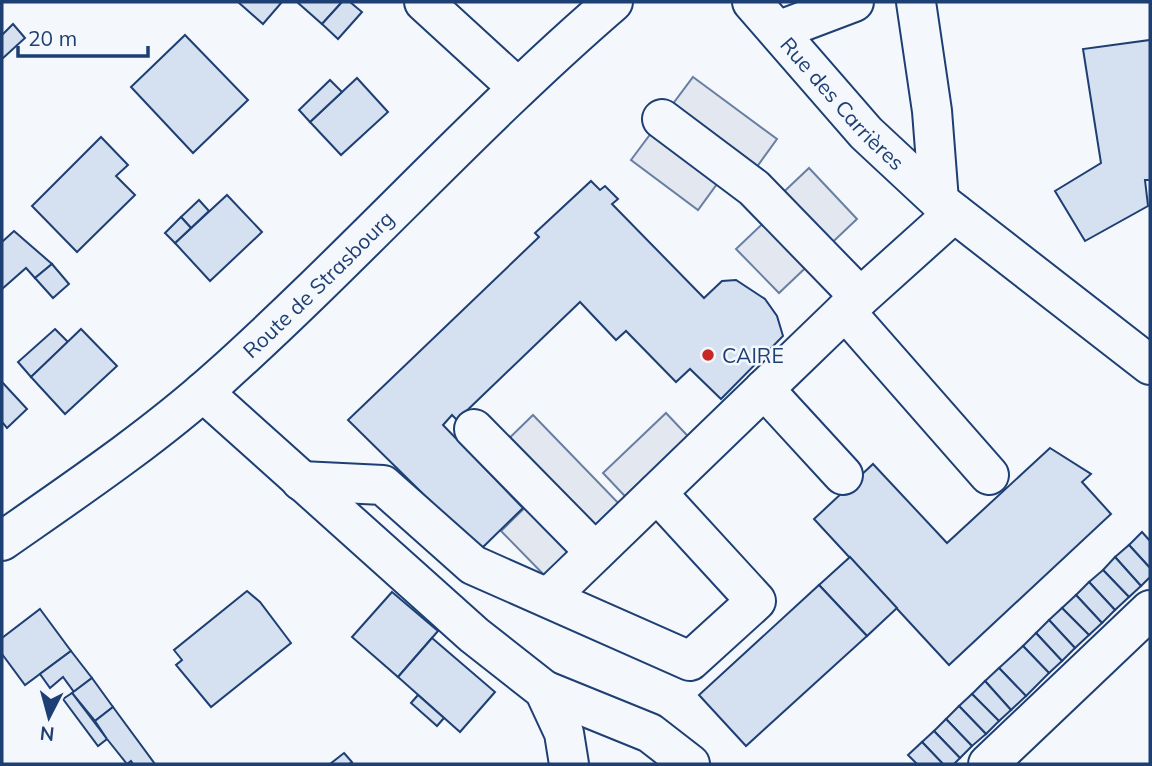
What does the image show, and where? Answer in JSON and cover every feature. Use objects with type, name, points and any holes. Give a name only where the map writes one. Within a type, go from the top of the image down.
[{"type":"street","points":[[424,2],[518,88]]},
{"type":"street","name":"Route de Strasbourg","points":[[2,541],[203,392],[363,241],[518,88],[613,2]]},
{"type":"street","name":"Rue des Carrières","points":[[752,2],[780,30],[866,133],[946,207],[1150,365]]},
{"type":"street","points":[[780,30],[854,2]]},
{"type":"street","name":"Rue des Carrières","points":[[915,2],[946,207]]},
{"type":"street","points":[[662,118],[754,188],[853,304],[989,475]]},
{"type":"street","points":[[549,597],[853,304],[946,207]]},
{"type":"street","points":[[764,389],[843,475]]},
{"type":"street","points":[[203,392],[474,635],[544,690],[650,733],[690,764]]},
{"type":"street","points":[[474,429],[595,552]]},
{"type":"street","points":[[301,481],[383,485],[473,565],[690,662],[755,601],[657,493]]},
{"type":"street","points":[[988,764],[1150,610]]},
{"type":"street","points":[[544,690],[564,733],[569,764]]},
{"type":"shaded area","points":[[693,77],[777,139],[746,182],[728,169],[698,210],[631,160]]},
{"type":"shaded area","points":[[809,168],[857,219],[779,293],[736,249],[777,210],[771,204]]},
{"type":"shaded area","points":[[666,413],[701,450],[638,510],[603,473]]},
{"type":"shaded area","points":[[533,415],[625,510],[551,582],[501,531],[538,495],[496,451]]},
{"type":"building","points":[[238,2],[282,2],[263,24]]},
{"type":"building","points":[[297,2],[342,2],[322,24]]},
{"type":"building","points":[[342,2],[350,2],[362,12],[338,39],[322,24]]},
{"type":"building","points":[[13,24],[25,38],[2,59],[2,35]]},
{"type":"building","points":[[185,35],[248,100],[193,153],[131,87]]},
{"type":"building","points":[[1150,40],[1150,180],[1145,180],[1148,206],[1085,241],[1055,191],[1101,163],[1083,49]]},
{"type":"building","points":[[357,78],[388,112],[341,155],[310,122]]},
{"type":"building","points":[[330,80],[342,92],[310,122],[299,110]]},
{"type":"building","points":[[101,137],[128,165],[116,176],[135,195],[77,252],[32,206]]},
{"type":"building","name":"CAIRE","points":[[591,181],[600,190],[605,186],[618,199],[612,204],[704,298],[722,281],[736,280],[765,299],[777,316],[783,336],[721,399],[690,369],[676,382],[626,331],[616,340],[580,302],[457,420],[452,415],[443,425],[523,508],[480,550],[348,420],[539,237],[535,233]]},
{"type":"building","points":[[227,195],[262,232],[210,281],[175,243]]},
{"type":"building","points":[[199,200],[209,211],[191,228],[181,217]]},
{"type":"building","points":[[181,217],[191,228],[175,243],[165,233]]},
{"type":"building","points":[[14,231],[52,264],[35,278],[26,268],[2,289],[2,242]]},
{"type":"building","points":[[52,264],[69,284],[53,298],[35,278]]},
{"type":"building","points":[[55,329],[68,342],[31,377],[18,362]]},
{"type":"building","points":[[81,329],[117,366],[65,414],[31,377]]},
{"type":"building","points":[[2,382],[27,409],[7,428],[2,422]]},
{"type":"building","points":[[1050,448],[1091,474],[1082,482],[1111,514],[949,665],[814,519],[873,464],[947,543]]},
{"type":"building","points":[[1142,532],[1150,541],[1150,568],[1129,545]]},
{"type":"building","points":[[1129,545],[1150,568],[1150,577],[1141,586],[1115,557]]},
{"type":"building","points":[[850,557],[897,608],[867,636],[819,585]]},
{"type":"building","points":[[1115,557],[1141,586],[1129,597],[1103,570]]},
{"type":"building","points":[[1103,570],[1129,597],[1115,610],[1089,582]]},
{"type":"building","points":[[1089,582],[1115,610],[1102,623],[1076,595]]},
{"type":"building","points":[[819,585],[867,636],[746,746],[699,695]]},
{"type":"building","points":[[247,591],[260,602],[291,643],[211,707],[176,665],[182,660],[174,650]]},
{"type":"building","points":[[392,592],[438,631],[398,677],[352,637]]},
{"type":"building","points":[[1076,595],[1102,623],[1089,635],[1062,608]]},
{"type":"building","points":[[1062,608],[1089,635],[1075,648],[1049,620]]},
{"type":"building","points":[[40,609],[71,651],[25,685],[2,654],[2,638]]},
{"type":"building","points":[[1049,620],[1075,648],[1062,661],[1036,633]]},
{"type":"building","points":[[1036,633],[1062,661],[1049,673],[1023,646]]},
{"type":"building","points":[[432,638],[495,692],[460,732],[398,677]]},
{"type":"building","points":[[1023,646],[1049,673],[1026,696],[999,668]]},
{"type":"building","points":[[71,651],[92,678],[74,692],[63,677],[50,688],[40,674]]},
{"type":"building","points":[[999,668],[1026,696],[1011,710],[985,681]]},
{"type":"building","points":[[92,678],[113,707],[95,721],[72,693]]},
{"type":"building","points":[[985,681],[1011,710],[999,721],[972,694]]},
{"type":"building","points":[[72,693],[107,739],[98,746],[63,699]]},
{"type":"building","points":[[972,694],[999,721],[986,734],[959,706]]},
{"type":"building","points":[[418,695],[444,718],[437,726],[411,703]]},
{"type":"building","points":[[959,706],[986,734],[972,746],[946,719]]},
{"type":"building","points":[[113,707],[155,764],[133,764],[131,761],[127,764],[107,739],[95,721]]},
{"type":"building","points":[[946,719],[972,746],[960,758],[934,731]]},
{"type":"building","points":[[934,731],[960,758],[954,764],[943,764],[922,742]]},
{"type":"building","points":[[922,742],[943,764],[917,764],[908,755]]},
{"type":"building","points":[[344,753],[352,762],[330,764]]},
{"type":"place","name":"CAIRE","points":[[708,355]]}]
